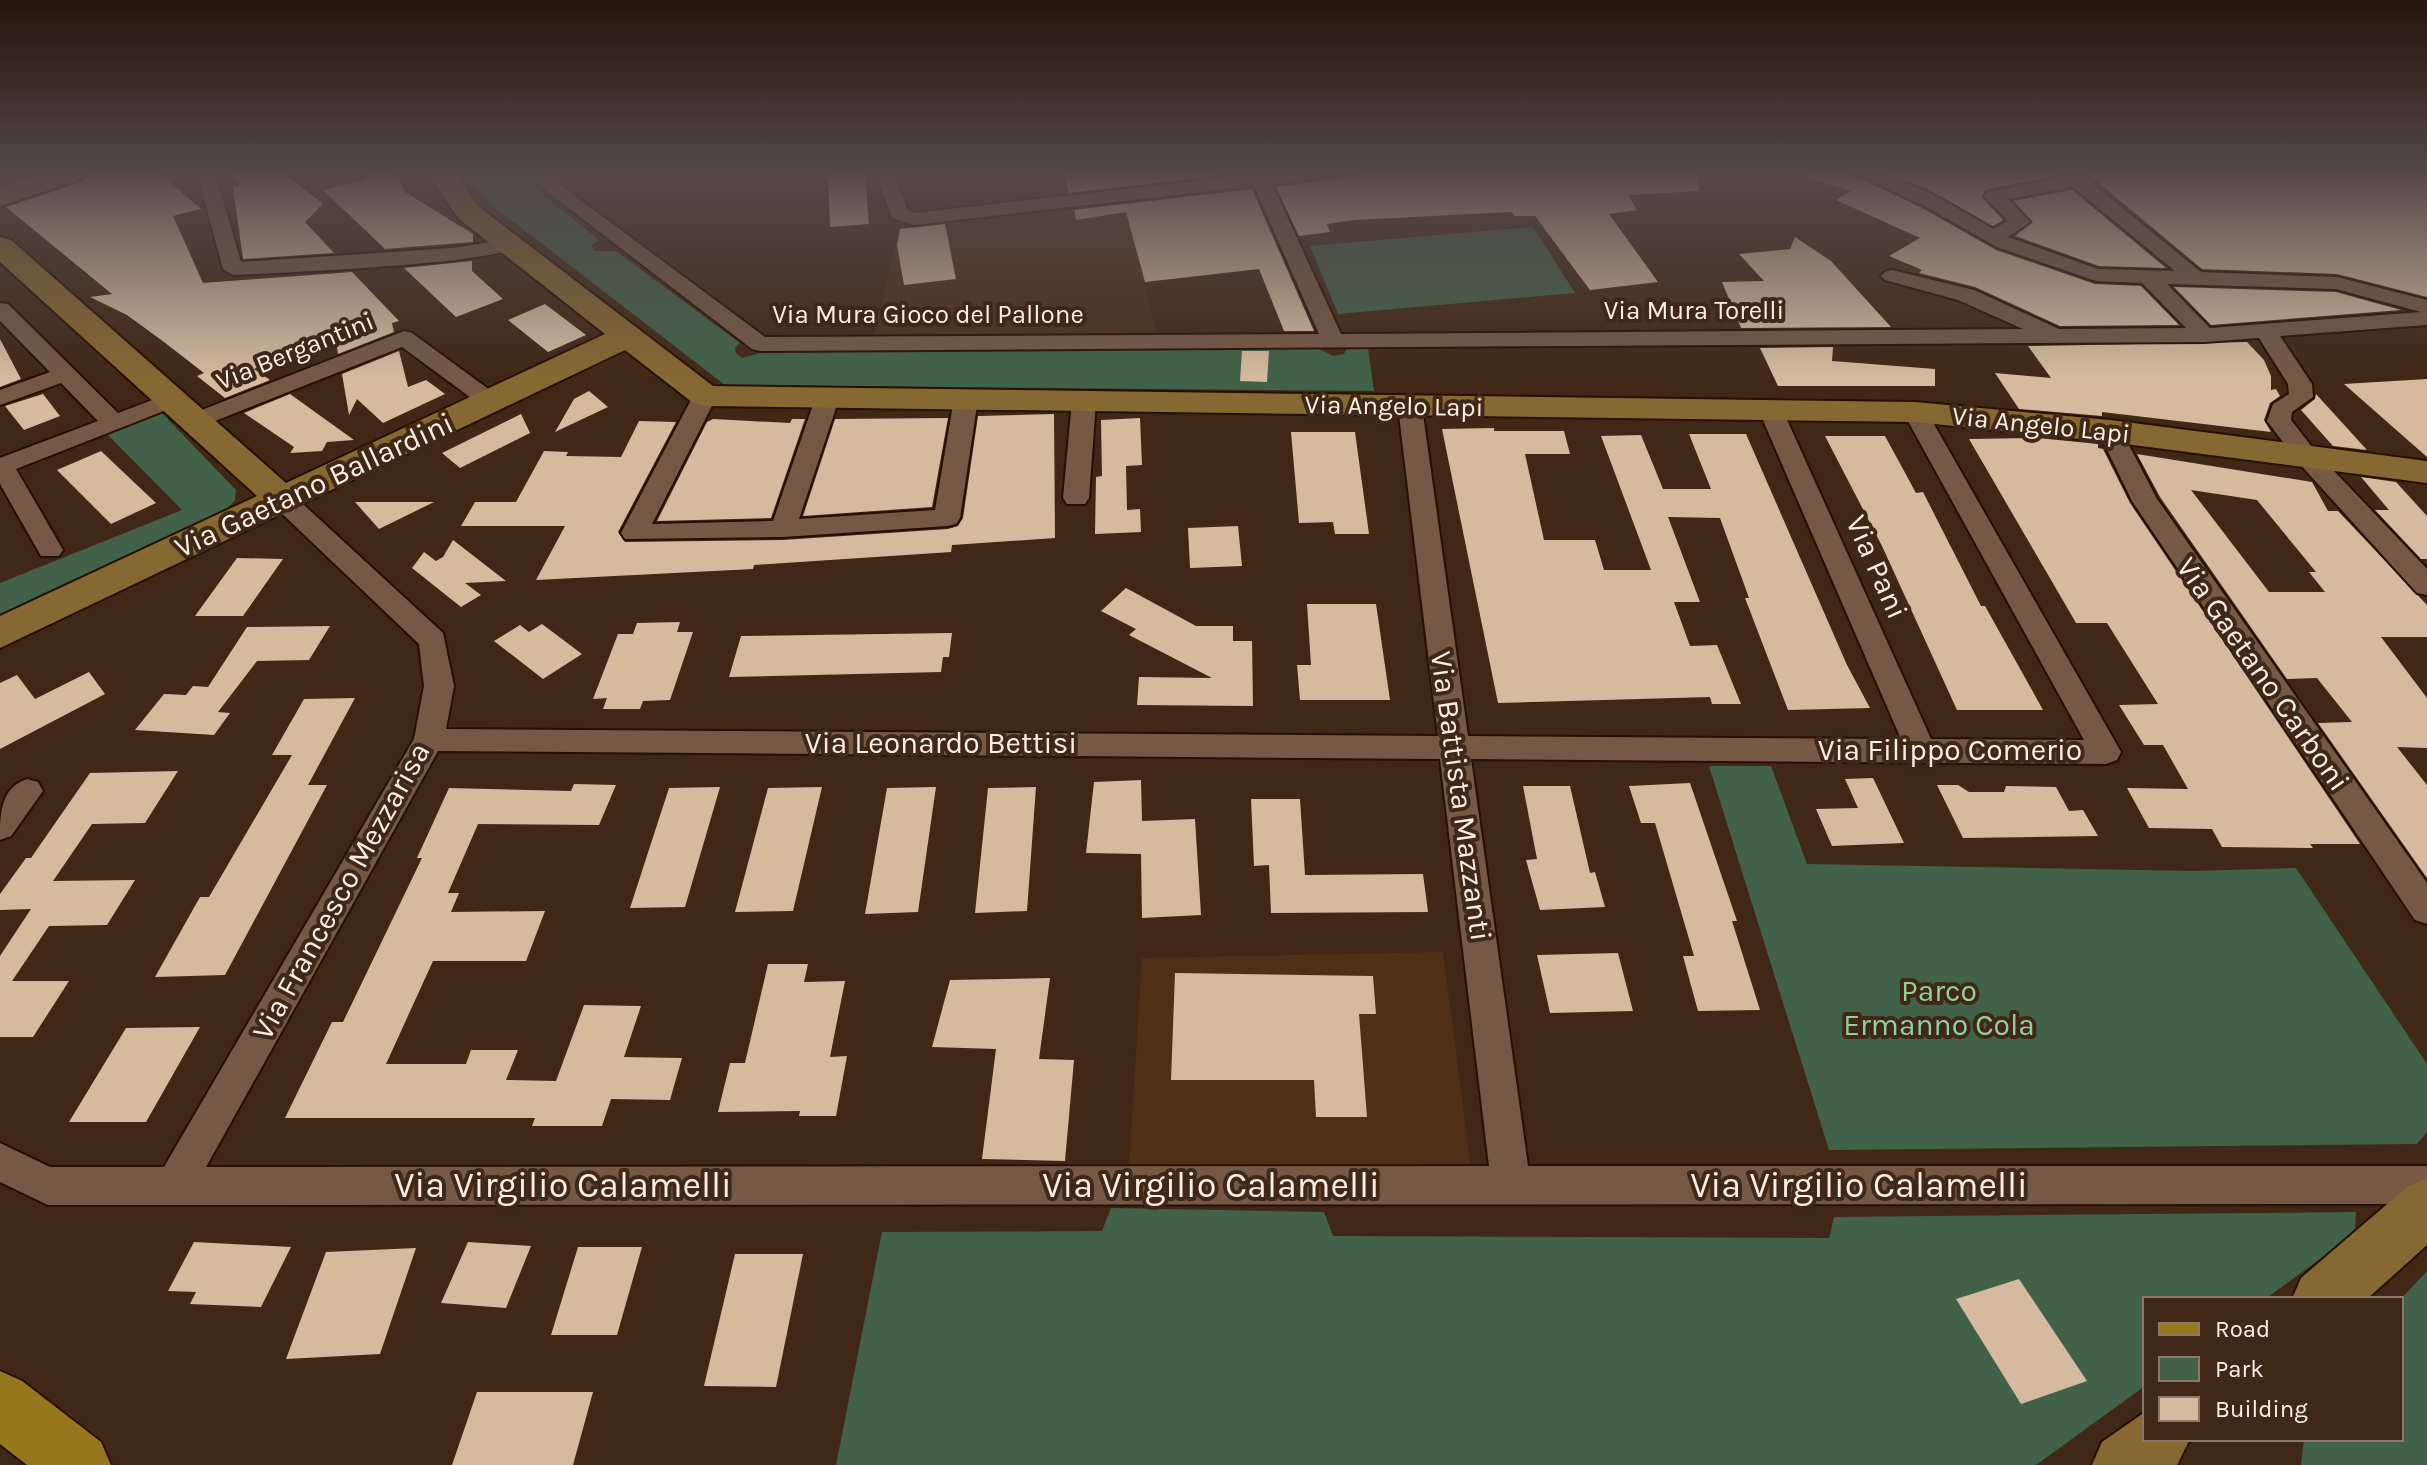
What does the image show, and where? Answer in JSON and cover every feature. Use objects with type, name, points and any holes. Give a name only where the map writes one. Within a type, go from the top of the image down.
[{"type":"main road","points":[[0,1403],[78,1465]]},
{"type":"street","points":[[225,241],[233,269],[452,254],[510,245]]},
{"type":"street","points":[[505,241],[705,396],[634,533],[783,529],[947,518],[966,399]]},
{"type":"street","name":"Via Mura Gioco del Pallone","points":[[623,241],[760,344],[1332,339]]},
{"type":"street","points":[[1293,241],[1332,339]]},
{"type":"street","points":[[2003,241],[2049,262],[2096,275],[2199,281],[2337,283],[2427,307]]},
{"type":"street","points":[[2152,241],[2199,281]]},
{"type":"street","points":[[1,249],[283,500]]},
{"type":"street","name":"Via Mura Torelli","points":[[1892,276],[1966,295],[2056,336]]},
{"type":"street","points":[[2150,279],[2205,335]]},
{"type":"street","points":[[2,313],[114,423]]},
{"type":"street","name":"Via Mura Torelli","points":[[1332,339],[2205,335],[2427,318]]},
{"type":"street","points":[[2265,330],[2300,384],[2301,397],[2281,409],[2279,421],[2307,457],[2427,586]]},
{"type":"street","name":"Via Gaetano Ballardini","points":[[0,633],[627,336]]},
{"type":"street","name":"Via Bergantini","points":[[184,410],[404,338],[490,401]]},
{"type":"street","points":[[0,398],[66,374]]},
{"type":"street","name":"Via Angelo Lapi","points":[[705,396],[1915,412],[2110,431],[2427,472]]},
{"type":"street","points":[[783,529],[827,399]]},
{"type":"street","points":[[1076,498],[1084,401]]},
{"type":"street","name":"Via Battista Mazzanti","points":[[1410,407],[1511,1185]]},
{"type":"street","points":[[50,550],[2,466],[114,423],[184,410]]},
{"type":"street","name":"Via Pani","points":[[1771,411],[1921,750]]},
{"type":"street","name":"Via Filippo Comerio","points":[[1453,747],[2106,752],[1915,412]]},
{"type":"street","name":"Via Gaetano Carboni","points":[[2110,431],[2145,501],[2427,910]]},
{"type":"street","name":"Via Francesco Mezzarisa","points":[[175,1185],[429,740],[439,686],[433,640],[283,500]]},
{"type":"street","name":"Via Leonardo Bettisi","points":[[429,740],[1453,747]]},
{"type":"street","points":[[0,827],[27,791]]},
{"type":"street","name":"Via Virgilio Calamelli","points":[[0,1162],[48,1186],[2427,1185]]},
{"type":"street","points":[[2324,1297],[2427,1207]]},
{"type":"street","points":[[2125,1465],[2155,1441]]},
{"type":"shaded area","points":[[897,241],[1135,241],[1157,335],[873,338]]},
{"type":"shaded area","points":[[1443,952],[1471,1168],[1129,1167],[1142,958]]},
{"type":"green space","points":[[539,241],[597,241],[591,246],[594,251],[616,251],[740,343],[735,348],[742,358],[767,351],[1318,348],[1333,356],[1344,354],[1347,348],[1368,348],[1374,391],[725,385]]},
{"type":"green space","points":[[1364,241],[1542,241],[1575,293],[1338,314],[1310,246]]},
{"type":"green space","points":[[160,411],[236,490],[235,500],[224,512],[0,617],[0,583],[182,510],[105,432]]},
{"type":"green space","name":"Parco Ermanno Cola","points":[[1709,766],[1771,766],[1807,864],[2193,871],[2296,868],[2427,1064],[2427,1132],[2417,1144],[1829,1150]]},
{"type":"green space","points":[[1111,1208],[1324,1212],[1333,1236],[1829,1238],[1834,1217],[2356,1212],[2355,1234],[2268,1297],[2143,1297],[2143,1387],[2036,1465],[836,1465],[882,1232],[1102,1231]]},
{"type":"green space","points":[[2427,1271],[2427,1465],[2301,1465],[2304,1441],[2403,1441],[2403,1297]]},
{"type":"building","points":[[48,241],[184,241],[203,283],[352,272],[399,321],[392,323],[394,332],[338,354],[335,335],[254,369],[270,380],[225,398],[197,376],[204,373],[164,342],[127,315],[90,297],[112,294]]},
{"type":"building","points":[[241,241],[323,241],[334,253],[243,259]]},
{"type":"building","points":[[377,241],[473,241],[473,242],[385,249]]},
{"type":"building","points":[[898,241],[948,241],[956,279],[904,285]]},
{"type":"building","points":[[1134,241],[1275,241],[1314,331],[1284,331],[1259,269],[1145,282]]},
{"type":"building","points":[[1554,241],[1629,241],[1658,282],[1590,290]]},
{"type":"building","points":[[1793,241],[1802,241],[1831,261],[1891,327],[1741,328],[1722,282],[1764,281],[1739,254],[1790,249]]},
{"type":"building","points":[[1914,241],[1981,241],[1996,250],[2095,284],[2141,286],[2179,325],[2060,326],[1975,287],[1919,273],[1922,270],[1889,256]]},
{"type":"building","points":[[2030,241],[2134,241],[2166,268],[2099,266]]},
{"type":"building","points":[[2169,241],[2427,241],[2427,297],[2337,274],[2202,269]]},
{"type":"building","points":[[472,261],[472,271],[503,299],[456,317],[404,268]]},
{"type":"building","points":[[2174,287],[2336,292],[2401,310],[2211,325]]},
{"type":"building","points":[[545,304],[586,335],[548,352],[508,320]]},
{"type":"building","points":[[0,339],[21,379],[0,387]]},
{"type":"building","points":[[2247,342],[2264,360],[2271,376],[2271,390],[2276,389],[2280,396],[2270,403],[2264,420],[2271,432],[2102,412],[2102,416],[2019,409],[1995,373],[2051,378],[2028,346]]},
{"type":"building","points":[[1833,347],[1832,361],[1935,369],[1935,386],[1778,386],[1760,348]]},
{"type":"building","points":[[399,351],[408,387],[426,380],[445,394],[383,423],[357,399],[349,415],[342,374]]},
{"type":"building","points":[[1242,351],[1269,351],[1267,382],[1240,381]]},
{"type":"building","points":[[2427,379],[2427,457],[2344,384]]},
{"type":"building","points":[[589,391],[608,407],[555,432],[574,399]]},
{"type":"building","points":[[43,394],[60,416],[24,430],[5,406]]},
{"type":"building","points":[[290,394],[354,440],[327,442],[322,451],[290,453],[294,447],[244,413]]},
{"type":"building","points":[[2316,394],[2367,450],[2333,446],[2301,410],[2315,399]]},
{"type":"building","points":[[521,414],[530,433],[460,468],[442,453]]},
{"type":"building","points":[[1054,414],[1055,538],[952,545],[951,552],[754,565],[753,569],[536,580],[565,526],[461,526],[475,502],[516,502],[544,451],[568,452],[566,456],[621,457],[639,421],[676,422],[618,532],[625,542],[783,540],[948,529],[958,526],[963,518],[978,416]]},
{"type":"building","points":[[948,418],[932,507],[803,516],[835,419]]},
{"type":"building","points":[[1140,418],[1142,465],[1126,466],[1127,510],[1140,509],[1141,532],[1095,534],[1096,477],[1102,476],[1101,420]]},
{"type":"building","points":[[713,419],[790,423],[792,419],[805,419],[771,518],[657,521],[707,422]]},
{"type":"building","points":[[1494,428],[1494,431],[1564,431],[1570,454],[1525,454],[1544,540],[1595,540],[1604,570],[1651,570],[1601,436],[1641,435],[1663,489],[1711,489],[1689,434],[1746,434],[1847,665],[1870,708],[1788,710],[1745,598],[1749,598],[1720,518],[1668,517],[1700,602],[1674,602],[1690,646],[1717,645],[1741,704],[1712,704],[1710,697],[1498,703],[1442,429]]},
{"type":"building","points":[[1291,432],[1355,432],[1369,534],[1335,534],[1333,522],[1299,523]]},
{"type":"building","points":[[1825,436],[1885,436],[1916,493],[1923,492],[1981,606],[1985,606],[2043,710],[1957,710],[1882,546]]},
{"type":"building","points":[[2038,438],[2098,444],[2098,448],[2103,449],[2130,503],[2360,844],[2310,844],[2313,848],[2222,847],[2212,829],[2149,828],[2127,788],[2188,789],[2163,745],[2144,745],[2119,705],[2158,704],[2107,623],[2076,623],[1969,439]]},
{"type":"building","points":[[101,451],[156,503],[111,524],[57,470]]},
{"type":"building","points":[[2137,454],[2312,482],[2328,511],[2338,511],[2427,605],[2427,637],[2381,637],[2427,698],[2427,748],[2397,747],[2427,785],[2427,878],[2318,723],[2352,722],[2317,678],[2287,679],[2160,497]],"holes":[[[2191,490],[2257,500],[2316,572],[2309,572],[2325,592],[2269,592]]]},
{"type":"building","points":[[2361,477],[2396,482],[2427,516],[2427,559],[2421,559],[2375,510],[2389,510]]},
{"type":"building","points":[[355,502],[434,502],[379,529]]},
{"type":"building","points":[[1238,526],[1242,566],[1190,568],[1188,528]]},
{"type":"building","points":[[453,540],[506,581],[465,583],[481,595],[461,607],[412,568],[424,552],[436,561],[443,557]]},
{"type":"building","points":[[237,558],[283,559],[243,616],[195,616]]},
{"type":"building","points":[[1126,588],[1196,626],[1233,626],[1233,641],[1252,641],[1253,706],[1137,705],[1139,677],[1212,678],[1129,635],[1136,629],[1101,611]]},
{"type":"building","points":[[1307,604],[1376,604],[1390,700],[1300,700],[1297,665],[1311,665]]},
{"type":"building","points":[[680,622],[677,632],[693,632],[670,700],[643,701],[640,709],[603,709],[607,698],[593,699],[618,634],[633,634],[637,623]]},
{"type":"building","points":[[542,624],[582,654],[543,679],[494,641],[520,625],[529,632]]},
{"type":"building","points":[[330,626],[309,660],[257,661],[218,712],[230,713],[214,735],[135,730],[164,694],[186,695],[193,686],[208,687],[247,627]]},
{"type":"building","points":[[952,633],[949,657],[943,657],[941,672],[729,677],[741,636]]},
{"type":"building","points":[[89,672],[105,694],[0,749],[0,683],[17,675],[35,699]]},
{"type":"building","points":[[355,698],[308,785],[327,785],[225,975],[155,977],[200,897],[209,897],[292,755],[272,755],[304,699]]},
{"type":"building","points":[[178,771],[145,823],[92,824],[53,881],[135,880],[107,925],[49,926],[12,981],[69,981],[33,1037],[0,1037],[0,956],[31,909],[0,910],[0,894],[26,858],[31,858],[90,773]]},
{"type":"building","points":[[1873,778],[1904,843],[1832,846],[1816,809],[1858,808],[1845,779]]},
{"type":"building","points":[[1141,780],[1142,821],[1195,819],[1201,915],[1142,918],[1141,854],[1086,853],[1094,782]]},
{"type":"building","points":[[1690,783],[1737,921],[1732,921],[1760,1010],[1698,1011],[1683,956],[1694,956],[1655,823],[1641,823],[1629,786]]},
{"type":"building","points":[[574,784],[616,785],[599,825],[478,824],[448,893],[459,893],[451,912],[545,911],[526,961],[433,961],[386,1064],[466,1064],[471,1050],[518,1050],[506,1080],[556,1081],[584,1005],[641,1006],[624,1057],[682,1058],[670,1100],[611,1099],[602,1126],[532,1126],[535,1118],[285,1118],[332,1022],[343,1022],[422,858],[417,858],[449,788],[571,791]]},
{"type":"building","points":[[1937,785],[1958,785],[1969,792],[2004,792],[2006,786],[2056,787],[2069,811],[2083,810],[2098,836],[1963,838]]},
{"type":"building","points":[[1523,786],[1570,786],[1590,873],[1595,872],[1605,907],[1540,910],[1526,860],[1537,859]]},
{"type":"building","points":[[720,787],[685,907],[630,908],[669,788]]},
{"type":"building","points":[[822,787],[793,911],[735,912],[768,788]]},
{"type":"building","points":[[936,787],[918,912],[865,914],[887,788]]},
{"type":"building","points":[[1036,787],[1027,911],[975,913],[988,788]]},
{"type":"building","points":[[1251,799],[1300,799],[1305,875],[1423,874],[1428,912],[1271,913],[1269,865],[1254,866]]},
{"type":"building","points":[[1618,953],[1633,1011],[1550,1013],[1537,955]]},
{"type":"building","points":[[768,964],[808,964],[804,982],[845,981],[830,1057],[847,1056],[836,1116],[799,1116],[800,1111],[718,1112],[730,1063],[745,1063]]},
{"type":"building","points":[[1175,973],[1373,976],[1376,1014],[1359,1014],[1367,1117],[1316,1117],[1314,1080],[1171,1080]]},
{"type":"building","points":[[1050,978],[1039,1059],[1074,1060],[1065,1161],[982,1159],[996,1049],[932,1047],[950,980]]},
{"type":"building","points":[[200,1027],[146,1122],[69,1122],[126,1028]]},
{"type":"building","points":[[194,1242],[291,1247],[261,1307],[190,1304],[196,1292],[168,1291]]},
{"type":"building","points":[[468,1242],[531,1246],[506,1308],[441,1303]]},
{"type":"building","points":[[578,1247],[642,1247],[617,1335],[551,1335]]},
{"type":"building","points":[[416,1248],[380,1354],[286,1359],[326,1252]]},
{"type":"building","points":[[735,1254],[803,1254],[776,1387],[704,1386]]},
{"type":"building","points":[[2019,1279],[2087,1381],[2021,1404],[1956,1299]]},
{"type":"building","points":[[477,1392],[593,1392],[573,1465],[452,1465]]}]
